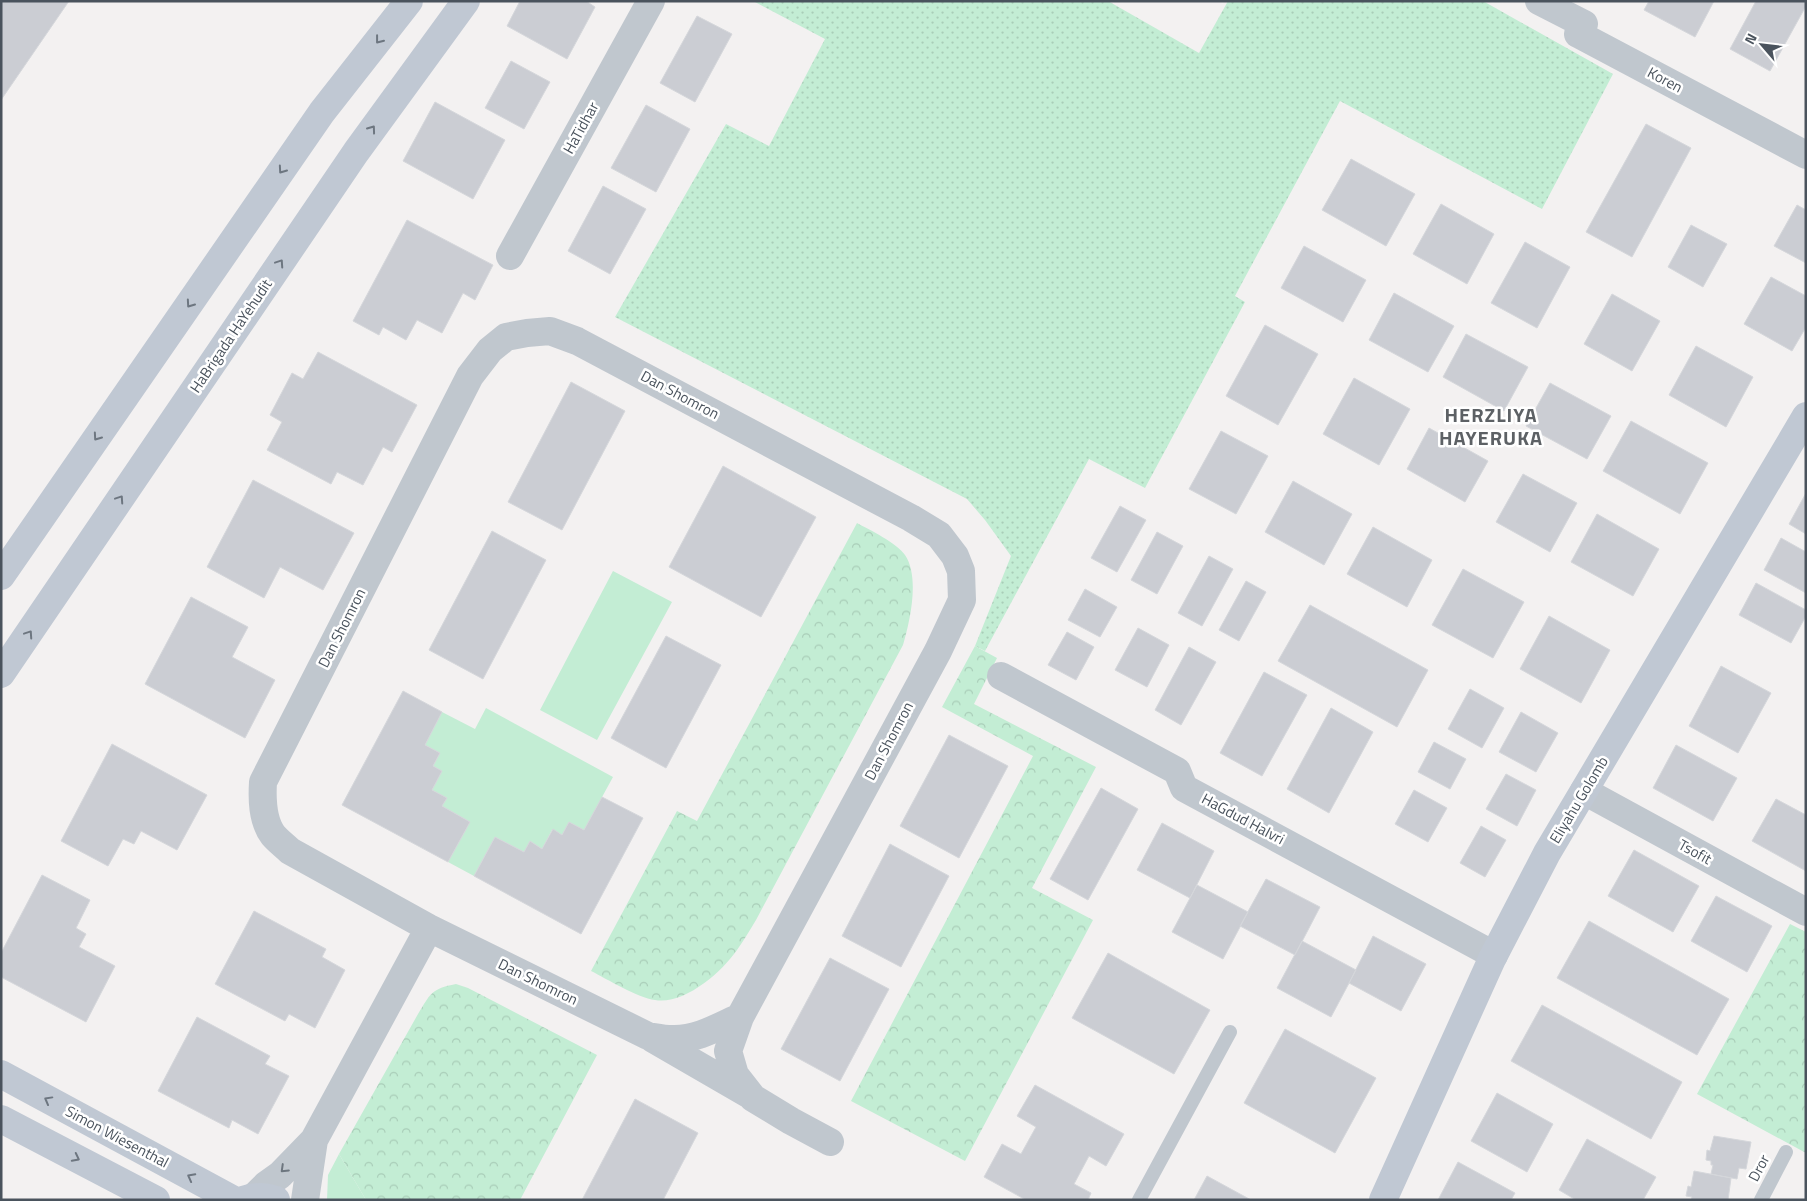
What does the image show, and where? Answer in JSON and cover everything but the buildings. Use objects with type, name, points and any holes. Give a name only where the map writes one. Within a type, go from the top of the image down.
[{"type":"main road","points":[[1,576],[322,112],[409,1]]},
{"type":"main road","name":"HaBrigada HaYehudit","points":[[1,674],[356,152],[466,1]]},
{"type":"main road","name":"Eliyahu Golomb","points":[[1383,1200],[1494,955],[1547,853],[1806,416]]},
{"type":"main road","name":"Simon Wiesenthal","points":[[1,1074],[252,1199]]},
{"type":"main road","points":[[1,1119],[156,1200]]},
{"type":"street","name":"HaTidhar","points":[[510,256],[651,1]]},
{"type":"street","name":"Koren","points":[[1540,1],[1584,24],[1578,34],[1806,155]]},
{"type":"street","name":"Dan Shomron","points":[[648,1036],[671,1039],[690,1038],[707,1033],[740,1017],[938,651],[962,600],[961,571],[956,556],[939,535],[911,518],[577,341],[550,331],[528,333],[506,338],[490,350],[470,376],[263,782],[262,800],[264,813],[272,834],[290,851],[429,928],[648,1036],[830,1142]]},
{"type":"street","name":"HaGdud HaIvri","points":[[1001,676],[1177,771],[1184,788],[1494,955]]},
{"type":"street","name":"Tsofit","points":[[1584,791],[1806,912]]},
{"type":"street","points":[[252,1199],[314,1140],[429,928]]},
{"type":"street","points":[[740,1017],[728,1051],[734,1075],[753,1098]]},
{"type":"street","points":[[306,1200],[314,1140]]},
{"type":"lane","points":[[1139,1200],[1230,1032]]},
{"type":"lane","name":"Dror","points":[[1761,1200],[1786,1152]]},
{"type":"green space","points":[[753,1],[1108,1],[1199,53],[1228,1],[1483,1],[1613,74],[1542,209],[1340,101],[1235,296],[1245,302],[1145,488],[1089,459],[985,651],[975,646],[1011,556],[967,499],[615,317],[726,124],[769,146],[825,39]]},
{"type":"green space","points":[[857,523],[896,546],[905,555],[910,564],[913,587],[911,612],[906,635],[903,645],[756,920],[737,950],[722,968],[701,986],[678,998],[666,1000],[648,999],[591,971],[677,811],[697,821]]},
{"type":"green space","points":[[613,571],[672,602],[597,740],[540,710]]},
{"type":"green space","points":[[975,646],[997,658],[974,704],[1096,767],[1032,888],[1093,920],[965,1161],[851,1101],[1033,756],[942,707]]},
{"type":"green space","points":[[486,708],[613,777],[584,830],[569,822],[562,835],[552,830],[542,849],[530,841],[524,852],[495,837],[474,876],[448,862],[470,822],[442,806],[447,798],[432,790],[442,771],[433,766],[440,753],[425,745],[442,712],[475,729]]},
{"type":"green space","points":[[1790,924],[1806,932],[1806,1153],[1697,1094]]},
{"type":"green space","points":[[456,984],[468,988],[597,1055],[520,1200],[366,1200],[339,1154],[426,1001],[436,990]]},
{"type":"green space","points":[[339,1154],[366,1200],[327,1200],[328,1175]]},
{"type":"district","name":"HERZLIYA HAYERUKA","points":[[1491,426]]}]
